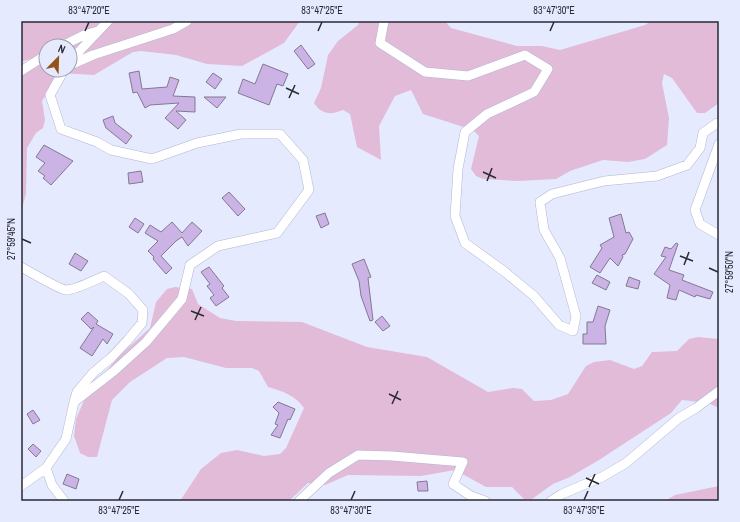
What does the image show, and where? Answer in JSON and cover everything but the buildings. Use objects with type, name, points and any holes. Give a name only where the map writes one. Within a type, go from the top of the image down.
[{"type":"street","points":[[78,53],[108,21]]},
{"type":"street","points":[[78,62],[93,55],[173,29],[187,21]]},
{"type":"street","points":[[384,21],[380,43],[425,72],[468,76],[524,55],[548,69],[534,92],[487,114],[465,132],[458,169],[455,216],[465,243],[505,272],[534,296],[559,325],[573,331],[576,316],[560,258],[544,230],[540,202],[552,194],[604,181],[657,176],[687,166],[700,148],[703,133],[717,122],[719,124]]},
{"type":"street","points":[[78,38],[100,30]]},
{"type":"street","points":[[21,71],[38,60]]},
{"type":"street","points":[[60,78],[50,95],[61,129],[97,142],[110,150],[152,159],[197,143],[241,134],[280,134],[303,160],[309,190],[277,233],[218,246],[190,265],[182,299],[151,336],[114,371],[74,402]]},
{"type":"street","points":[[719,144],[695,210],[700,224],[719,235]]},
{"type":"street","points":[[21,267],[65,290],[80,286],[104,276],[129,294],[143,310],[142,323],[122,346],[93,373],[77,392],[66,440],[46,468],[21,486]]},
{"type":"street","points":[[551,501],[562,494],[602,477],[626,463],[679,418],[696,408],[719,391]]},
{"type":"street","points":[[298,501],[329,473],[358,456],[392,456],[463,462],[453,484],[471,496],[485,501]]},
{"type":"street","points":[[46,468],[52,485],[64,501]]},
{"type":"shaded area","points":[[21,21],[300,21],[284,43],[242,66],[207,64],[176,55],[141,51],[133,52],[94,75],[78,74],[78,38],[38,38],[38,78],[57,78],[42,101],[45,120],[43,128],[36,133],[27,148],[26,193],[21,210],[21,79],[30,59],[21,62]]},
{"type":"shaded area","points":[[359,21],[445,21],[451,28],[517,46],[542,46],[560,50],[645,25],[651,21],[719,21],[719,103],[705,113],[697,113],[672,78],[664,74],[662,83],[669,118],[667,145],[645,159],[628,162],[603,160],[570,171],[556,179],[517,181],[483,179],[476,176],[471,169],[479,136],[473,130],[423,114],[411,90],[395,96],[379,126],[381,160],[357,147],[350,114],[343,110],[335,113],[327,113],[320,110],[314,103],[321,88],[328,55],[338,41],[358,25]]},
{"type":"shaded area","points":[[175,287],[192,289],[198,304],[220,318],[236,321],[302,322],[367,347],[427,357],[488,392],[513,388],[522,389],[534,401],[551,400],[568,394],[586,366],[594,362],[610,360],[634,369],[642,366],[652,352],[677,351],[689,339],[698,337],[719,339],[719,408],[708,403],[682,400],[671,413],[599,460],[570,477],[553,484],[532,499],[524,499],[512,487],[486,487],[455,470],[421,476],[348,475],[325,485],[308,483],[289,501],[180,501],[201,469],[221,453],[237,450],[264,456],[280,454],[286,448],[304,408],[292,397],[268,387],[259,371],[252,368],[226,368],[184,357],[167,358],[130,382],[112,400],[97,457],[88,457],[80,453],[74,436],[76,419],[86,396],[118,357],[150,328],[156,302],[167,289]]},
{"type":"shaded area","points":[[719,486],[719,501],[665,501],[675,495]]}]
